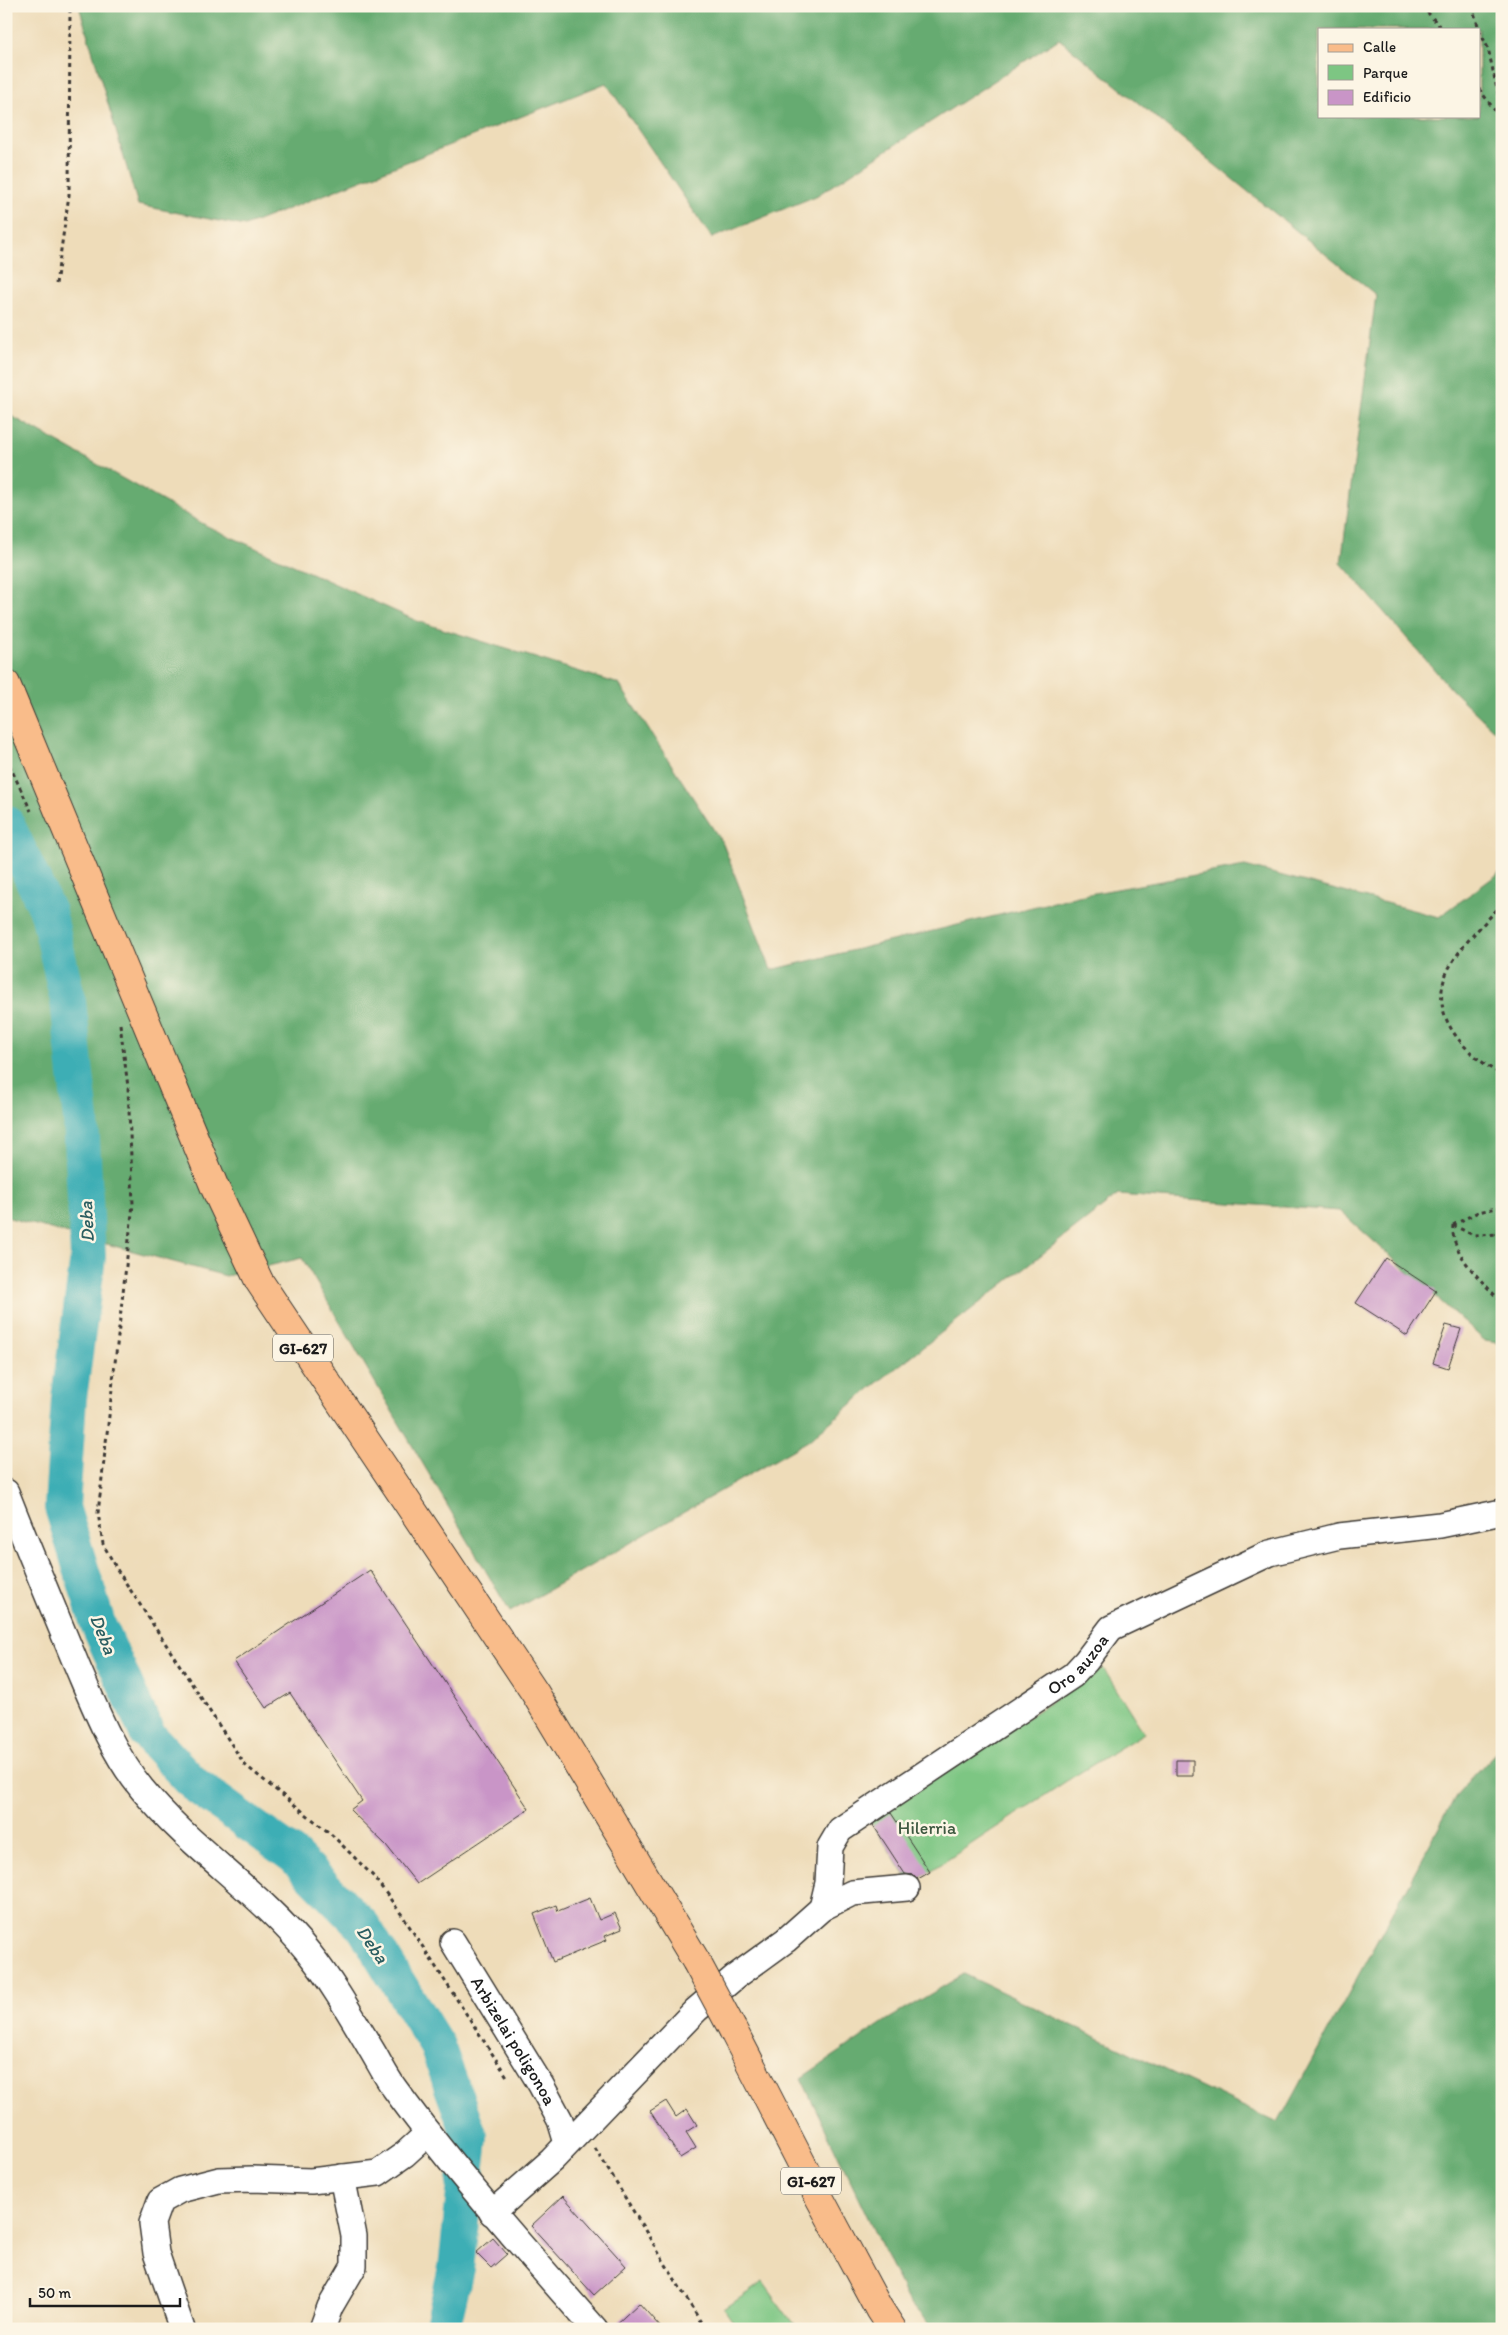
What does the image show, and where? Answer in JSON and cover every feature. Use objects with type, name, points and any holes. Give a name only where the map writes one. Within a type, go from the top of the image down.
[{"type":"main road","name":"GI-627","points":[[6,684],[215,1188],[259,1282],[535,1693],[696,1961],[865,2283],[892,2329]]},
{"type":"street","points":[[6,1492],[37,1572],[90,1696],[122,1762],[142,1790],[182,1831],[284,1925],[309,1953],[328,1979],[393,2086],[434,2140],[487,2206],[595,2329]]},
{"type":"street","name":"Oro auzoa","points":[[822,1908],[828,1883],[830,1847],[840,1830],[1073,1675],[1100,1645],[1111,1628],[1270,1553],[1338,1536],[1440,1525],[1502,1512]]},
{"type":"street","points":[[487,2206],[575,2135],[696,2010],[735,1977],[786,1940],[822,1908],[852,1893],[907,1888]]},
{"type":"street","name":"Arbizelai poligonoa","points":[[453,1942],[545,2092],[560,2120],[575,2135]]},
{"type":"street","points":[[182,2329],[156,2252],[152,2222],[160,2201],[180,2190],[219,2180],[252,2178],[311,2181],[378,2173],[405,2154],[434,2140]]},
{"type":"street","points":[[322,2329],[330,2307],[354,2266],[354,2236],[342,2177]]},
{"type":"path","points":[[56,284],[69,195],[70,6]]},
{"type":"path","points":[[1422,6],[1441,28]]},
{"type":"path","points":[[1472,6],[1479,28]]},
{"type":"path","points":[[1480,31],[1488,48],[1502,112]]},
{"type":"path","points":[[1480,89],[1502,120]]},
{"type":"path","points":[[6,758],[32,813]]},
{"type":"path","points":[[1502,904],[1448,969],[1442,989],[1442,1010],[1449,1027],[1465,1048],[1502,1074]]},
{"type":"path","points":[[120,1021],[128,1087],[133,1204],[98,1513],[104,1544],[118,1571],[245,1765],[332,1834],[374,1878],[402,1914],[490,2054],[512,2082]]},
{"type":"path","points":[[1453,1225],[1478,1212],[1502,1207]]},
{"type":"path","points":[[1453,1225],[1473,1236],[1502,1234]]},
{"type":"path","points":[[1453,1225],[1452,1235],[1458,1250],[1502,1303]]},
{"type":"path","points":[[575,2135],[626,2202],[705,2329]]},
{"type":"green space","points":[[79,6],[1502,6],[1502,738],[1453,691],[1341,563],[1376,295],[1059,39],[816,196],[712,238],[606,83],[245,226],[138,205]]},
{"type":"green space","points":[[6,413],[207,526],[417,621],[619,684],[723,844],[771,970],[1078,896],[1245,866],[1439,917],[1502,871],[1502,1344],[1485,1341],[1340,1211],[1118,1195],[873,1386],[808,1441],[510,1612],[302,1258],[226,1276],[6,1217]]},
{"type":"green space","name":"Hilerria","points":[[1103,1668],[1144,1733],[1068,1780],[911,1884],[870,1820]]},
{"type":"green space","points":[[1502,1745],[1502,2329],[933,2329],[907,2299],[801,2078],[887,2020],[964,1974],[1278,2123],[1457,1794]]},
{"type":"green space","points":[[763,2282],[797,2329],[738,2329],[724,2309]]},
{"type":"building","points":[[1386,1258],[1436,1291],[1407,1336],[1356,1303]]},
{"type":"building","points":[[1446,1325],[1461,1329],[1448,1368],[1433,1363]]},
{"type":"building","points":[[370,1570],[529,1809],[417,1884],[386,1845],[350,1810],[362,1801],[290,1693],[266,1708],[234,1661]]},
{"type":"building","points":[[1176,1760],[1193,1760],[1193,1776],[1176,1776]]},
{"type":"building","points":[[891,1813],[930,1872],[918,1879],[913,1875],[905,1874],[873,1825]]},
{"type":"building","points":[[590,1898],[599,1920],[615,1913],[622,1929],[605,1936],[607,1940],[553,1962],[534,1914],[556,1905],[558,1911]]},
{"type":"building","points":[[666,2101],[676,2117],[687,2109],[697,2125],[686,2132],[696,2148],[680,2158],[650,2111]]},
{"type":"building","points":[[563,2196],[626,2266],[594,2295],[531,2226]]},
{"type":"building","points":[[493,2238],[507,2254],[491,2268],[476,2253]]},
{"type":"building","points":[[639,2303],[662,2329],[611,2329]]},
{"type":"waterway","name":"Deba","points":[[6,823],[48,912],[68,1001],[81,1120],[88,1257],[69,1398],[62,1507],[98,1624],[148,1735],[195,1785],[294,1856],[363,1926],[437,2046],[470,2137],[456,2268],[442,2329]]}]
